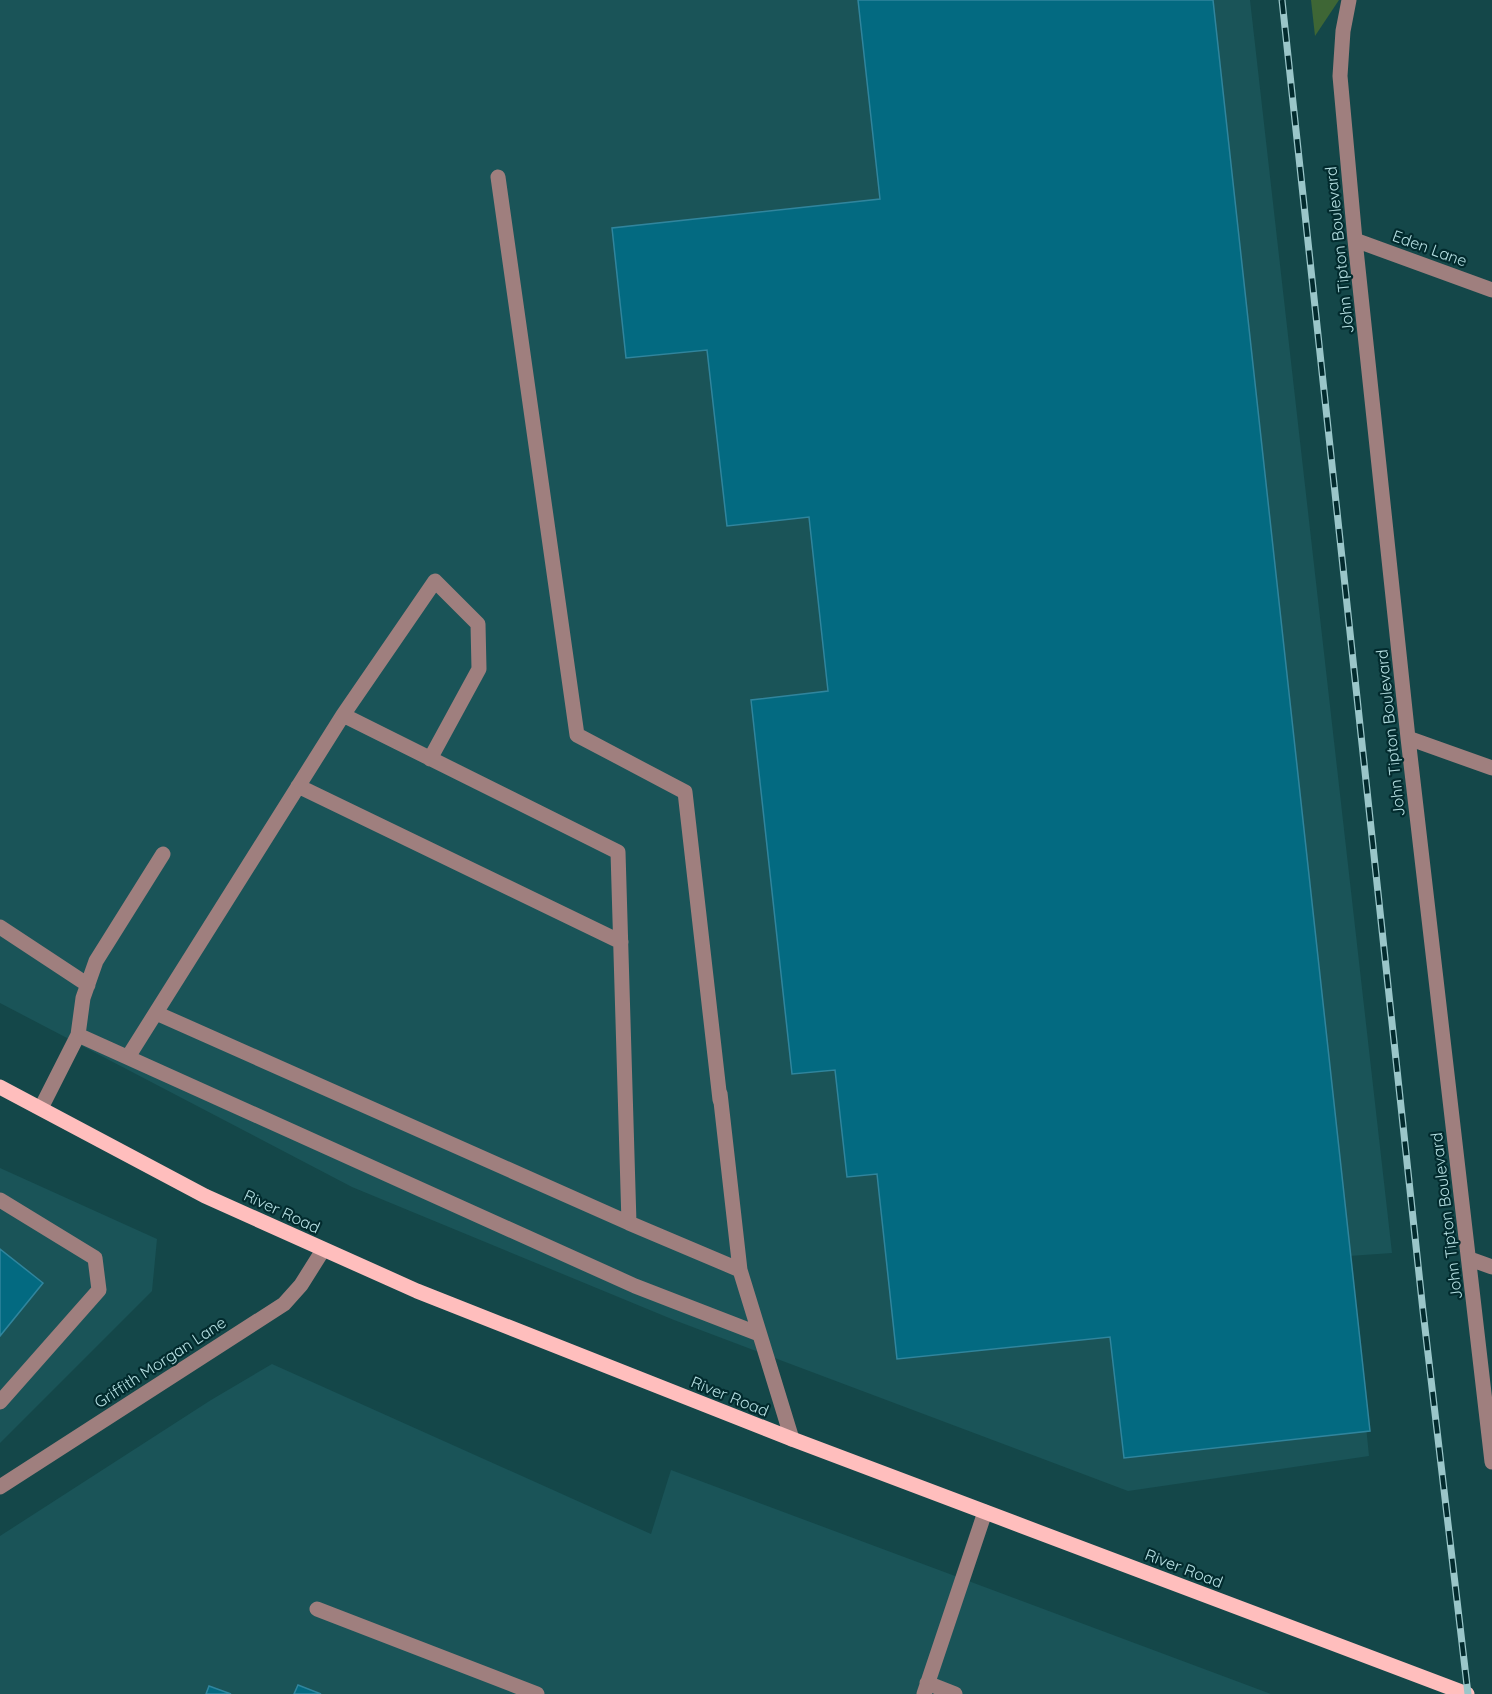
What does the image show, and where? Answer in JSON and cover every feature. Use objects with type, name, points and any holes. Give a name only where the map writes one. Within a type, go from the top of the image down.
[{"type":"main road","name":"River Road","points":[[0,1087],[205,1196],[417,1291],[792,1439],[1467,1694]]},
{"type":"street","name":"John Tipton Boulevard","points":[[1349,0],[1343,31],[1340,76],[1355,240],[1408,738],[1492,1462]]},
{"type":"street","points":[[498,177],[577,735],[685,792],[740,1270],[792,1439]]},
{"type":"street","name":"Eden Lane","points":[[1355,240],[1492,290]]},
{"type":"street","points":[[129,1057],[343,715],[435,581],[478,624],[479,669],[430,759]]},
{"type":"street","points":[[343,715],[618,852],[629,1223]]},
{"type":"street","points":[[1408,738],[1492,768]]},
{"type":"street","points":[[298,786],[621,942]]},
{"type":"street","points":[[41,1108],[78,1035],[88,985],[96,961],[163,854]]},
{"type":"street","points":[[0,927],[88,985]]},
{"type":"street","points":[[156,1013],[740,1270]]},
{"type":"street","points":[[78,1035],[635,1286],[759,1334]]},
{"type":"street","points":[[0,1200],[95,1258],[99,1290],[0,1402]]},
{"type":"street","name":"Griffith Morgan Lane","points":[[0,1487],[284,1304],[301,1285],[323,1250]]},
{"type":"street","points":[[1470,1259],[1492,1267]]},
{"type":"street","points":[[955,1694],[926,1689],[986,1512]]},
{"type":"street","points":[[317,1609],[537,1694]]},
{"type":"shaded area","points":[[0,0],[1250,0],[1392,1253],[1349,1256],[1369,1456],[1128,1491],[674,1320],[352,1187],[0,1003]]},
{"type":"shaded area","points":[[0,1168],[157,1239],[152,1291],[0,1443]]},
{"type":"shaded area","points":[[272,1364],[651,1534],[671,1470],[1271,1694],[0,1694],[0,1536],[211,1400]]},
{"type":"green space","points":[[1311,0],[1339,0],[1315,36]]},
{"type":"building","points":[[858,0],[1213,0],[1370,1431],[1124,1458],[1110,1337],[897,1359],[877,1174],[847,1177],[835,1070],[792,1074],[751,700],[828,691],[809,517],[727,526],[707,350],[626,358],[612,228],[880,199]]},
{"type":"building","points":[[0,1249],[43,1283],[0,1336]]},
{"type":"building","points":[[298,1685],[321,1694],[294,1694]]},
{"type":"building","points":[[209,1686],[231,1694],[206,1694]]},
{"type":"railway","points":[[1282,0],[1423,1311],[1468,1694]]}]
